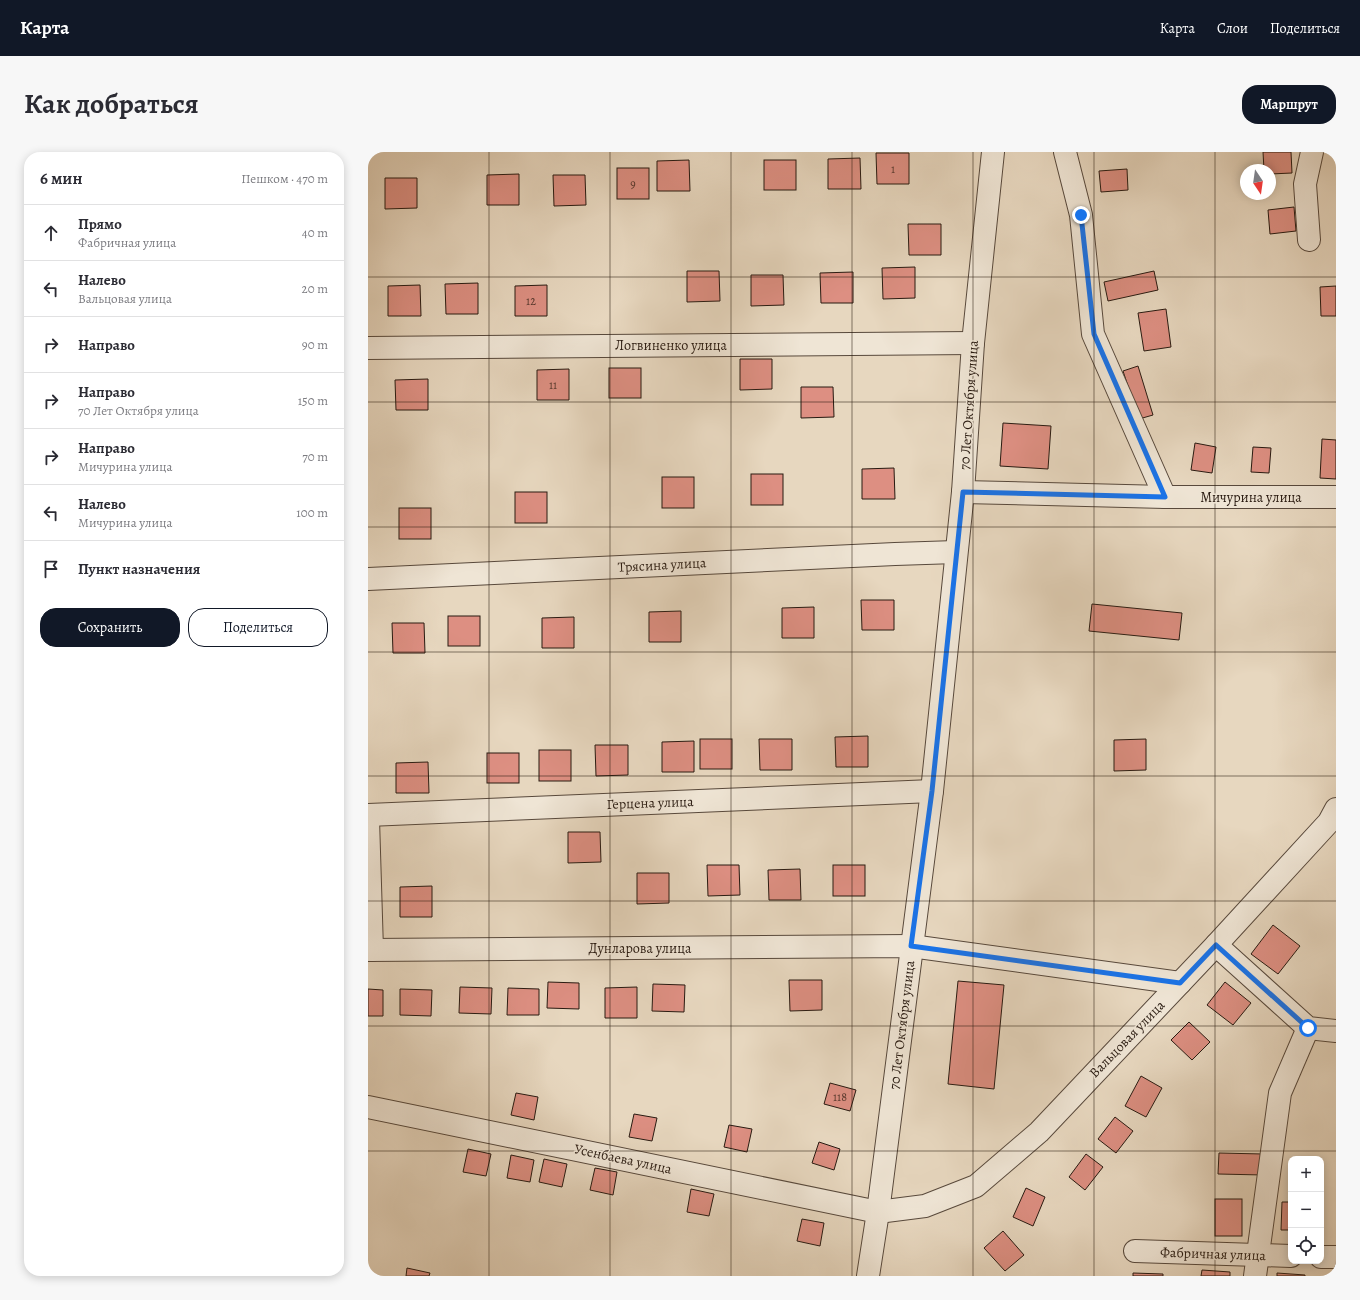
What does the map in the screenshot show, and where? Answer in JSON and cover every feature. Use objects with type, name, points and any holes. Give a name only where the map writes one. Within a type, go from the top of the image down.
[{"type":"street","name":"70 Лет Октября улица","points":[[868,1276],[878,1212],[932,791],[963,492],[973,343],[992,152]]},
{"type":"street","points":[[1065,152],[1081,215],[1094,334],[1165,497]]},
{"type":"street","points":[[1309,240],[1305,184],[1312,152]]},
{"type":"street","name":"Логвиненко улица","points":[[368,348],[973,343]]},
{"type":"street","name":"Мичурина улица","points":[[963,492],[1165,497],[1336,497]]},
{"type":"street","name":"Трясина улица","points":[[368,579],[956,552]]},
{"type":"street","name":"Герцена улица","points":[[368,815],[932,791]]},
{"type":"street","name":"Вальцовая улица","points":[[878,1212],[925,1206],[976,1186],[1039,1132],[1334,818]]},
{"type":"street","points":[[368,819],[370,950]]},
{"type":"street","points":[[1216,945],[1308,1028],[1336,1031]]},
{"type":"street","name":"Дунларова улица","points":[[370,950],[911,946],[1180,983]]},
{"type":"street","points":[[1257,1266],[1280,1093],[1308,1028]]},
{"type":"street","name":"Усенбаева улица","points":[[368,1107],[878,1212]]},
{"type":"street","name":"Фабричная улица","points":[[1135,1251],[1257,1266],[1288,1257]]},
{"type":"street","points":[[1324,1257],[1336,1258]]},
{"type":"building","points":[[1263,152],[1291,152],[1292,173],[1276,174],[1276,164],[1264,164]]},
{"type":"building","points":[[876,153],[909,153],[909,184],[877,184]]},
{"type":"building","points":[[860,158],[861,189],[828,189],[828,159]]},
{"type":"building","points":[[689,160],[690,191],[657,191],[657,161]]},
{"type":"building","points":[[764,160],[796,160],[796,190],[764,190]]},
{"type":"building","points":[[617,168],[649,168],[649,199],[617,199]]},
{"type":"building","points":[[1127,169],[1128,190],[1101,192],[1099,171]]},
{"type":"building","points":[[519,174],[519,205],[487,205],[487,175]]},
{"type":"building","points":[[553,175],[585,175],[586,205],[554,206]]},
{"type":"building","points":[[385,178],[417,178],[417,208],[385,209]]},
{"type":"building","points":[[1294,207],[1296,231],[1270,234],[1268,210]]},
{"type":"building","points":[[908,224],[941,224],[941,255],[909,255]]},
{"type":"building","points":[[915,267],[915,298],[883,299],[882,268]]},
{"type":"building","points":[[687,271],[719,271],[720,301],[687,302]]},
{"type":"building","points":[[1154,271],[1158,290],[1108,301],[1104,282]]},
{"type":"building","points":[[853,272],[853,303],[821,303],[820,273]]},
{"type":"building","points":[[751,275],[783,275],[784,305],[751,306]]},
{"type":"building","points":[[478,283],[478,314],[446,314],[445,284]]},
{"type":"building","points":[[420,285],[421,316],[388,316],[388,286]]},
{"type":"building","points":[[547,285],[547,316],[515,316],[515,286]]},
{"type":"building","points":[[1336,286],[1336,316],[1321,316],[1320,287]]},
{"type":"building","points":[[1166,309],[1171,347],[1144,351],[1138,313]]},
{"type":"building","points":[[740,359],[772,359],[772,389],[740,390]]},
{"type":"building","points":[[1138,366],[1153,415],[1139,419],[1123,371]]},
{"type":"building","points":[[609,368],[641,368],[641,398],[609,398]]},
{"type":"building","points":[[569,369],[569,400],[537,400],[537,370]]},
{"type":"building","points":[[428,379],[428,410],[396,410],[395,380]]},
{"type":"building","points":[[801,387],[833,387],[834,417],[801,418]]},
{"type":"building","points":[[1003,423],[1051,426],[1048,469],[1000,466]]},
{"type":"building","points":[[1322,439],[1336,440],[1336,479],[1320,478]]},
{"type":"building","points":[[1195,443],[1216,447],[1212,473],[1191,470]]},
{"type":"building","points":[[1253,447],[1271,448],[1269,473],[1251,472]]},
{"type":"building","points":[[894,468],[895,499],[862,499],[862,469]]},
{"type":"building","points":[[751,474],[783,474],[783,505],[751,505]]},
{"type":"building","points":[[662,477],[694,477],[694,508],[662,508]]},
{"type":"building","points":[[515,492],[547,492],[547,523],[515,523]]},
{"type":"building","points":[[399,508],[431,508],[431,539],[399,539]]},
{"type":"building","points":[[861,600],[894,600],[894,630],[862,630]]},
{"type":"building","points":[[1092,604],[1182,613],[1179,640],[1089,631]]},
{"type":"building","points":[[814,607],[814,638],[782,638],[782,608]]},
{"type":"building","points":[[681,611],[681,642],[649,642],[649,612]]},
{"type":"building","points":[[448,616],[480,616],[480,646],[448,646]]},
{"type":"building","points":[[574,617],[574,648],[542,648],[542,618]]},
{"type":"building","points":[[392,623],[424,623],[425,653],[393,653]]},
{"type":"building","points":[[868,736],[868,767],[836,767],[835,737]]},
{"type":"building","points":[[700,739],[732,739],[732,769],[700,769]]},
{"type":"building","points":[[759,739],[792,739],[792,770],[760,770]]},
{"type":"building","points":[[1146,739],[1146,770],[1114,771],[1114,740]]},
{"type":"building","points":[[694,741],[694,772],[662,772],[662,742]]},
{"type":"building","points":[[595,745],[628,745],[628,775],[596,776]]},
{"type":"building","points":[[539,750],[571,750],[571,781],[539,781]]},
{"type":"building","points":[[487,753],[519,753],[519,783],[487,783]]},
{"type":"building","points":[[428,762],[429,793],[396,793],[396,763]]},
{"type":"building","points":[[568,832],[600,832],[601,862],[568,863]]},
{"type":"building","points":[[707,865],[739,865],[740,895],[708,896]]},
{"type":"building","points":[[833,865],[865,865],[865,896],[833,896]]},
{"type":"building","points":[[800,869],[801,900],[769,900],[768,870]]},
{"type":"building","points":[[637,873],[669,873],[669,903],[637,904]]},
{"type":"building","points":[[432,886],[432,917],[400,917],[400,887]]},
{"type":"building","points":[[1273,925],[1300,946],[1278,974],[1251,954]]},
{"type":"building","points":[[789,980],[822,980],[822,1010],[790,1011]]},
{"type":"building","points":[[958,981],[1004,985],[994,1089],[948,1084]]},
{"type":"building","points":[[548,982],[579,983],[579,1009],[547,1008]]},
{"type":"building","points":[[1225,982],[1251,1003],[1233,1025],[1207,1005]]},
{"type":"building","points":[[653,984],[685,985],[684,1012],[652,1011]]},
{"type":"building","points":[[460,987],[492,988],[491,1014],[459,1013]]},
{"type":"building","points":[[637,987],[637,1018],[605,1018],[605,988]]},
{"type":"building","points":[[508,988],[539,989],[539,1015],[507,1015]]},
{"type":"building","points":[[368,989],[383,990],[383,1016],[368,1016]]},
{"type":"building","points":[[400,989],[432,990],[431,1016],[400,1015]]},
{"type":"building","points":[[1189,1022],[1210,1042],[1192,1060],[1171,1040]]},
{"type":"building","points":[[1141,1076],[1162,1088],[1146,1117],[1125,1106]]},
{"type":"building","points":[[830,1083],[856,1090],[850,1111],[824,1104]]},
{"type":"building","points":[[516,1093],[538,1097],[534,1120],[511,1115]]},
{"type":"building","points":[[634,1114],[657,1118],[652,1141],[629,1137]]},
{"type":"building","points":[[1115,1117],[1133,1131],[1116,1153],[1098,1139]]},
{"type":"building","points":[[729,1125],[752,1129],[747,1152],[724,1147]]},
{"type":"building","points":[[819,1142],[840,1149],[834,1170],[812,1163]]},
{"type":"building","points":[[468,1149],[491,1154],[486,1176],[463,1172]]},
{"type":"building","points":[[1219,1153],[1263,1154],[1263,1175],[1218,1174]]},
{"type":"building","points":[[1086,1154],[1103,1167],[1085,1190],[1069,1177]]},
{"type":"building","points":[[511,1155],[534,1160],[530,1182],[507,1178]]},
{"type":"building","points":[[544,1159],[567,1164],[562,1187],[539,1182]]},
{"type":"building","points":[[595,1168],[617,1172],[613,1195],[590,1190]]},
{"type":"building","points":[[1026,1188],[1045,1197],[1033,1226],[1013,1217]]},
{"type":"building","points":[[691,1189],[714,1194],[709,1216],[687,1212]]},
{"type":"building","points":[[1215,1199],[1242,1199],[1242,1236],[1215,1236]]},
{"type":"building","points":[[1282,1202],[1288,1202],[1288,1230],[1281,1230]]},
{"type":"building","points":[[802,1219],[824,1223],[820,1246],[797,1241]]},
{"type":"building","points":[[1003,1231],[1024,1255],[1005,1271],[984,1248]]},
{"type":"building","points":[[407,1268],[430,1273],[429,1276],[406,1276]]},
{"type":"building","points":[[1202,1270],[1230,1272],[1230,1276],[1201,1276]]},
{"type":"building","points":[[1133,1273],[1163,1274],[1163,1276],[1133,1276]]},
{"type":"building","points":[[1277,1273],[1305,1275],[1305,1276],[1277,1276]]},
{"type":"route","points":[[1081,215],[1094,334],[1165,497],[963,492],[932,791],[911,946],[1180,983],[1216,945],[1308,1028]]}]
